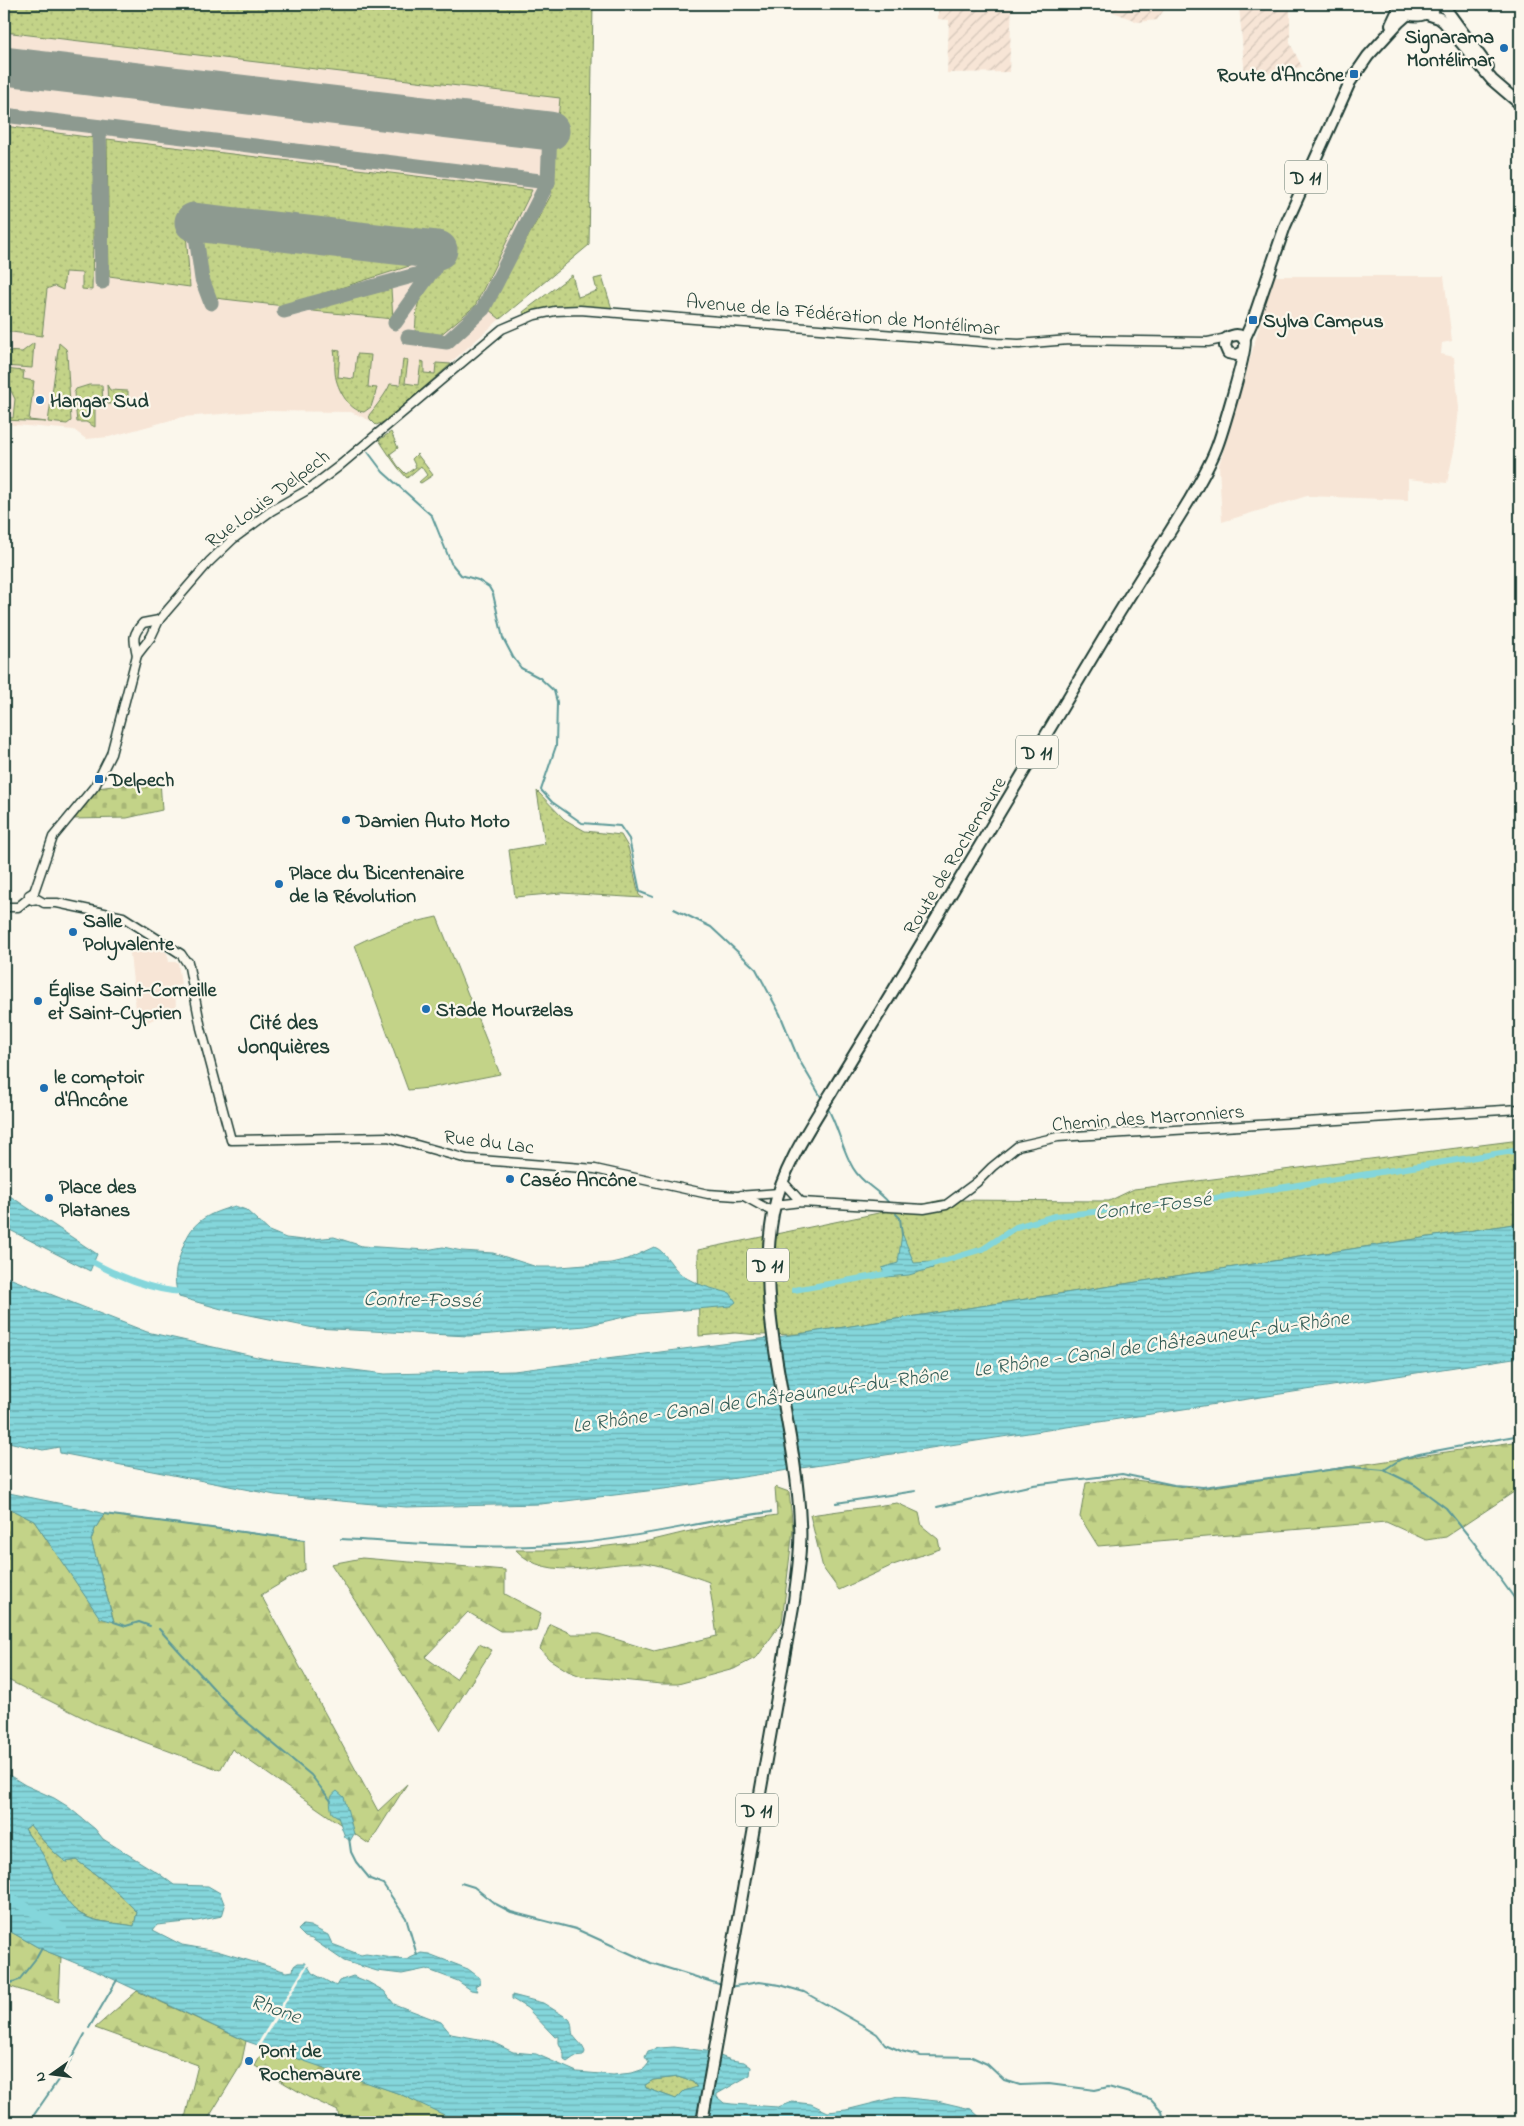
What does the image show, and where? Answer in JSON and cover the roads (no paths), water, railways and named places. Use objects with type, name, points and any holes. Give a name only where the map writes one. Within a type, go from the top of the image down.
[{"type":"main road","points":[[1427,14],[1438,4]]},
{"type":"main road","points":[[1442,4],[1517,101]]},
{"type":"main road","points":[[1397,6],[1414,16],[1427,14],[1439,18],[1492,80],[1517,101]]},
{"type":"main road","name":"D 11","points":[[1233,343],[1258,305],[1284,226],[1325,133],[1350,82],[1378,41],[1388,31],[1394,20],[1397,6]]},
{"type":"main road","name":"D 11","points":[[1368,56],[1408,14]]},
{"type":"main road","name":"Route de Rochemaure","points":[[702,2122],[794,1600],[800,1548],[797,1485],[770,1320],[768,1252],[774,1208],[783,1182],[816,1115],[931,928],[1111,626],[1196,489],[1217,447],[1232,397],[1245,347],[1233,343],[1232,397]]},
{"type":"street","name":"Avenue de la Fédération de Montélimar","points":[[484,344],[502,329],[535,315],[555,311],[580,310],[975,343],[1019,344],[1099,340],[1233,343]]},
{"type":"street","name":"Rue Louis Delpech","points":[[137,655],[159,620],[209,562],[233,539],[271,511],[309,489],[338,467],[484,344]]},
{"type":"street","points":[[4,907],[18,907],[33,896],[53,838],[95,786],[111,754],[137,655],[133,642],[134,636],[140,626],[159,620]]},
{"type":"street","points":[[150,622],[154,623],[154,629]]},
{"type":"street","points":[[135,645],[144,644]]},
{"type":"street","name":"Rue du Lac","points":[[33,896],[44,903],[57,903],[123,917],[181,954],[188,962],[200,1028],[231,1140],[388,1137],[467,1159],[595,1169],[708,1194],[779,1193]]},
{"type":"street","name":"Chemin des Marronniers","points":[[774,1208],[801,1202],[924,1210],[946,1205],[977,1182],[1018,1146],[1058,1137],[1520,1109]]},
{"type":"street","points":[[783,1182],[801,1202]]},
{"type":"street","points":[[742,1195],[774,1208]]},
{"type":"water","points":[[4,1192],[97,1254],[90,1271],[4,1227]]},
{"type":"water","points":[[235,1206],[246,1210],[269,1231],[286,1238],[303,1240],[334,1237],[362,1246],[426,1250],[443,1247],[462,1251],[493,1253],[537,1267],[611,1263],[628,1259],[654,1247],[662,1252],[682,1275],[699,1284],[730,1293],[736,1302],[731,1306],[637,1314],[585,1326],[468,1336],[314,1328],[225,1310],[179,1297],[175,1283],[176,1269],[187,1237],[192,1229],[205,1218]]},
{"type":"water","name":"Le Rhône - Canal de Châteauneuf-du-Rhône","points":[[1520,1223],[1520,1357],[672,1488],[541,1504],[406,1507],[275,1495],[60,1453],[59,1447],[43,1450],[4,1441],[4,1276],[147,1332],[266,1359],[385,1374],[514,1371],[799,1334]]},
{"type":"water","points":[[902,1233],[914,1263],[932,1262],[933,1268],[909,1275],[885,1277],[882,1268],[898,1263]]},
{"type":"water","points":[[4,1492],[104,1514],[91,1540],[114,1622],[100,1618],[34,1521],[4,1506]]},
{"type":"water","points":[[4,1772],[67,1806],[95,1829],[103,1839],[174,1885],[208,1886],[220,1893],[225,1906],[222,1916],[197,1921],[157,1925],[153,1930],[182,1945],[217,1951],[287,1972],[293,1971],[294,1966],[298,1963],[306,1963],[312,1973],[336,1986],[339,1981],[353,1976],[384,1991],[394,2004],[441,2022],[451,2034],[490,2041],[513,2052],[536,2054],[577,2072],[613,2075],[632,2073],[644,2069],[649,2063],[645,2057],[648,2051],[674,2047],[706,2051],[731,2060],[744,2062],[751,2067],[750,2075],[717,2094],[717,2097],[724,2103],[778,2107],[792,2102],[811,2104],[828,2112],[846,2110],[898,2097],[937,2101],[971,2109],[985,2122],[457,2121],[400,2094],[246,2041],[100,1973],[41,1949],[4,1928]],"holes":[[[30,1825],[47,1845],[66,1862],[76,1860],[123,1898],[137,1912],[134,1926],[95,1920],[84,1916],[70,1905],[64,1897],[41,1851],[25,1829]],[[678,2077],[693,2082],[697,2087],[684,2091],[676,2099],[646,2088],[645,2085],[653,2080]]]},
{"type":"water","points":[[337,1791],[344,1797],[354,1834],[350,1841],[345,1837],[338,1817],[332,1813],[331,1798]]},
{"type":"water","points":[[303,1925],[310,1926],[328,1935],[332,1944],[361,1955],[366,1954],[406,1960],[421,1953],[429,1954],[468,1969],[480,1978],[480,1983],[475,1986],[478,1991],[471,1990],[458,1981],[426,1969],[402,1974],[377,1971],[344,1961],[312,1939],[305,1937],[298,1930]]},
{"type":"water","points":[[512,1995],[543,2003],[569,2019],[573,2035],[585,2052],[583,2056],[574,2057],[567,2062],[564,2060],[559,2036],[555,2037],[527,2008],[512,1999]]},
{"type":"waterway","points":[[368,452],[383,472],[432,516],[451,563],[461,575],[478,580],[489,587],[493,594],[503,638],[513,657],[521,668],[540,678],[554,691],[557,702],[556,746],[541,790],[552,802],[582,823],[620,826],[629,839],[640,892],[653,897]]},
{"type":"waterway","points":[[674,909],[711,927],[756,969],[780,1014],[798,1058],[821,1097]]},
{"type":"waterway","points":[[827,1107],[853,1168],[861,1179],[881,1194],[889,1203]]},
{"type":"waterway","name":"Contre-Fossé","points":[[926,1266],[983,1249],[1016,1227],[1055,1216],[1190,1202],[1520,1150]]},
{"type":"waterway","points":[[896,1214],[900,1218],[902,1235]]},
{"type":"waterway","name":"Contre-Fossé","points":[[87,1259],[147,1286],[185,1292]]},
{"type":"waterway","name":"Contre-Fossé","points":[[794,1290],[891,1273]]},
{"type":"waterway","points":[[937,1507],[1033,1485],[1122,1474],[1174,1485],[1203,1487],[1351,1467],[1384,1470],[1401,1459],[1419,1454],[1520,1435]]},
{"type":"waterway","points":[[1384,1470],[1415,1485],[1446,1508],[1520,1606]]},
{"type":"waterway","points":[[836,1503],[916,1491]]},
{"type":"waterway","points":[[341,1539],[491,1546],[551,1545],[628,1537],[771,1512]]},
{"type":"waterway","points":[[104,1514],[304,1540]]},
{"type":"waterway","points":[[114,1622],[126,1626],[139,1622],[150,1626]]},
{"type":"waterway","points":[[159,1629],[236,1713],[311,1775],[331,1801]]},
{"type":"waterway","points":[[349,1838],[351,1852],[356,1862],[370,1879],[383,1884],[406,1918],[417,1955]]},
{"type":"waterway","points":[[461,1883],[474,1887],[494,1903],[511,1912],[576,1929],[651,1963],[722,1985]]},
{"type":"waterway","name":"Rhone","points":[[4,1895],[62,1928]]},
{"type":"waterway","points":[[4,1985],[19,1980],[42,1948]]},
{"type":"waterway","points":[[89,2028],[117,1980]]},
{"type":"waterway","points":[[729,1987],[759,1982],[780,1985],[804,1992],[877,2034],[885,2044],[901,2051],[921,2056],[972,2057],[987,2064],[1004,2080],[1020,2085],[1049,2084],[1095,2090],[1108,2087],[1151,2099],[1162,2111],[1164,2122]]},
{"type":"waterway","points":[[29,2122],[65,2070],[85,2034]]},
{"type":"place","name":"Signarama Montélimar","points":[[1504,48]]},
{"type":"place","name":"Route d'Ancône","points":[[1354,74]]},
{"type":"place","name":"Sylva Campus","points":[[1253,320]]},
{"type":"place","name":"Hangar Sud","points":[[40,400]]},
{"type":"place","name":"Delpech","points":[[99,779]]},
{"type":"place","name":"Damien Auto Moto","points":[[346,820]]},
{"type":"place","name":"Place du Bicentenaire de la Révolution","points":[[279,884]]},
{"type":"place","name":"Salle Polyvalente","points":[[73,932]]},
{"type":"place","name":"Église Saint-Corneille et Saint-Cyprien","points":[[38,1001]]},
{"type":"place","name":"Stade Mourzelas","points":[[426,1009]]},
{"type":"place","name":"le comptoir d'Ancône","points":[[44,1088]]},
{"type":"place","name":"Caséo Ancône","points":[[510,1179]]},
{"type":"place","name":"Place des Platanes","points":[[49,1198]]},
{"type":"place","name":"Pont de Rochemaure","points":[[249,2061]]},
{"type":"district","name":"Cité des Jonquières","points":[[284,1034]]}]
